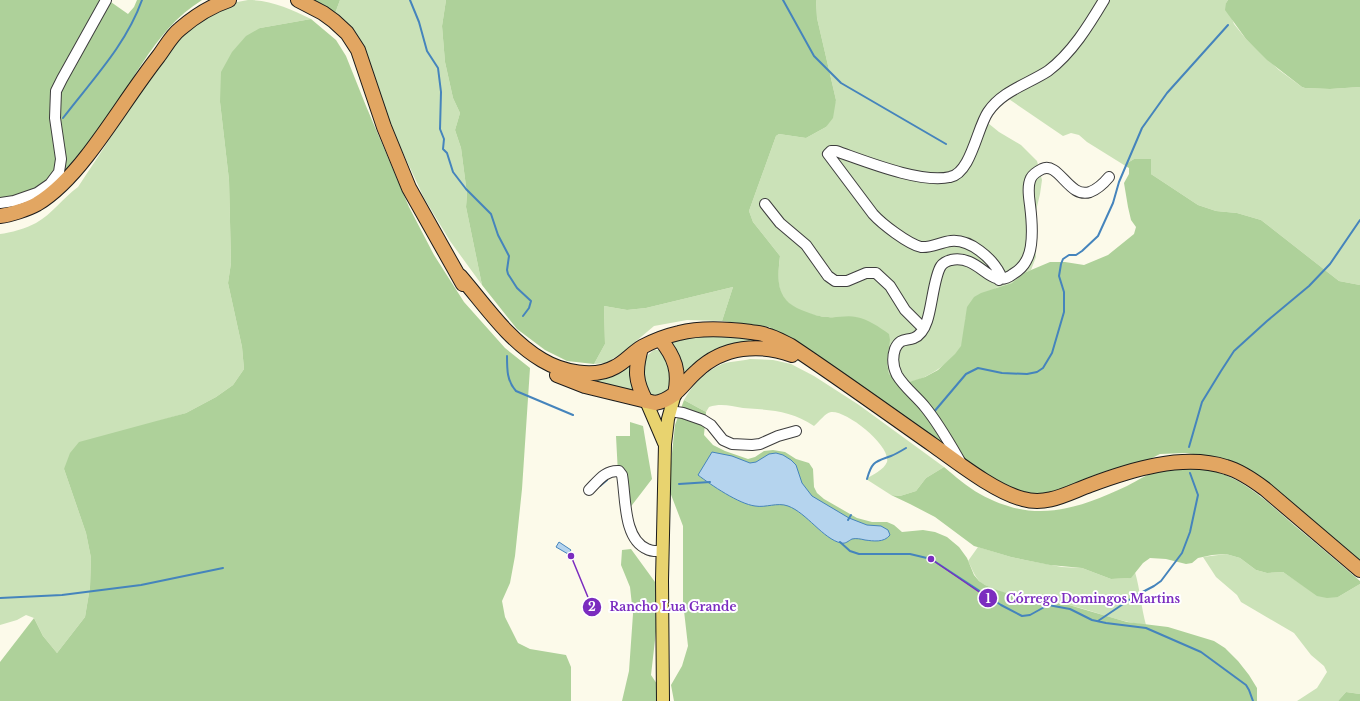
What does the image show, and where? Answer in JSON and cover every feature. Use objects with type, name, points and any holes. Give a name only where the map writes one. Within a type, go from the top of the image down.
[{"type":"highway","points":[[0,216],[37,204],[73,174],[99,141],[147,72],[179,30],[215,5],[230,0]]},
{"type":"highway","points":[[298,0],[323,13],[347,33],[358,50],[384,127],[409,188],[460,276],[465,289],[476,306],[493,325],[518,349],[542,367],[558,376],[585,386],[654,404],[665,401],[675,394],[698,370],[715,358],[736,350],[750,348],[778,349],[823,367]]},
{"type":"highway","points":[[460,276],[508,332],[542,360],[556,367],[576,372],[595,373],[615,368],[641,348],[660,339],[680,333],[706,329],[736,330],[766,334],[791,346],[823,367],[963,466],[1001,491],[1023,499],[1037,501],[1048,500],[1067,496],[1089,486],[1121,475],[1171,463],[1204,462],[1226,467],[1250,478],[1360,570]]},
{"type":"highway","points":[[660,339],[673,357],[677,385],[675,394]]},
{"type":"highway","points":[[641,348],[636,367],[636,378],[646,401]]},
{"type":"main road","points":[[663,701],[665,444],[668,419],[675,394]]},
{"type":"main road","points":[[646,401],[665,444]]},
{"type":"street","points":[[0,203],[14,201],[37,192],[50,184],[59,172],[61,159],[55,118],[56,91],[106,0]]},
{"type":"street","points":[[999,280],[1000,274],[998,269],[981,252],[970,245],[960,241],[950,241],[929,247],[922,247],[914,244],[882,223],[873,214],[828,154],[831,151],[836,151],[908,174],[925,177],[951,177],[958,174],[965,166],[988,112],[1000,99],[1046,72],[1064,58],[1104,0]]},
{"type":"street","points":[[963,466],[930,414],[898,376],[893,366],[893,356],[899,343],[906,339],[915,338],[921,333],[927,322],[936,276],[942,264],[956,259],[966,260],[973,263],[994,279],[999,280],[1011,276],[1019,270],[1026,261],[1030,249],[1032,220],[1029,186],[1030,179],[1034,174],[1043,168],[1049,167],[1055,170],[1069,184],[1080,192],[1089,192],[1099,187],[1109,177]]},
{"type":"street","points":[[765,204],[780,223],[806,245],[828,276],[835,281],[840,282],[847,281],[866,273],[876,273],[890,286],[905,310],[923,328]]},
{"type":"street","points":[[670,411],[683,413],[703,420],[712,425],[723,440],[732,444],[752,446],[796,431]]},
{"type":"street","points":[[589,490],[606,474],[612,471],[619,471],[622,475],[628,525],[634,537],[640,545],[646,549],[663,551]]},
{"type":"green space","points":[[0,0],[108,0],[128,14],[134,7],[137,0],[202,0],[184,13],[155,45],[95,136],[57,179],[39,191],[26,195],[0,199]]},
{"type":"green space","points":[[248,0],[273,3],[311,19],[260,28],[220,102],[229,180],[231,263],[228,283],[242,347],[244,369],[233,385],[216,397],[186,413],[159,421],[64,469],[86,533],[91,558],[90,587],[85,617],[57,653],[43,636],[34,618],[26,615],[17,620],[0,625],[0,234],[9,233],[36,223],[78,187],[181,34],[227,4]]},
{"type":"green space","points":[[304,0],[340,0],[333,19]]},
{"type":"green space","points":[[340,0],[446,0],[442,26],[445,62],[453,98],[460,113],[455,130],[461,148],[467,194],[466,207],[482,285],[450,241],[424,198],[379,101],[333,19]]},
{"type":"green space","points":[[446,0],[816,0],[817,18],[836,100],[833,118],[826,127],[806,138],[779,134],[776,136],[749,211],[753,222],[780,256],[780,290],[788,302],[795,307],[819,316],[853,316],[860,318],[889,334],[890,340],[887,363],[889,374],[901,382],[909,382],[925,377],[938,370],[955,354],[961,346],[967,307],[974,297],[981,293],[1012,283],[1024,273],[1050,262],[1065,262],[1084,265],[1108,255],[1134,234],[1136,227],[1131,220],[1124,183],[1129,174],[1129,168],[1124,165],[1134,159],[1151,159],[1151,174],[1198,205],[1216,211],[1237,213],[1261,220],[1339,281],[1360,285],[1360,562],[1232,462],[1210,456],[1185,453],[1160,454],[1132,468],[1042,498],[1002,489],[797,344],[769,327],[722,321],[733,287],[646,308],[627,310],[604,306],[605,344],[594,364],[567,361],[545,350],[517,329],[482,285],[466,207],[467,194],[461,148],[455,130],[460,113],[453,98],[445,62],[442,26]]},
{"type":"green space","points":[[816,0],[1228,0],[1226,3],[1234,24],[1246,39],[1279,70],[1302,87],[1330,89],[1360,87],[1360,285],[1339,281],[1261,220],[1237,213],[1216,211],[1198,205],[1151,174],[1134,159],[1124,165],[1087,142],[1079,135],[1071,133],[1063,136],[1000,93],[983,119],[999,132],[1021,145],[1037,161],[1042,180],[1036,211],[1034,238],[1036,257],[1031,270],[1024,273],[1012,283],[996,288],[965,319],[961,347],[951,359],[935,371],[918,380],[909,382],[899,381],[889,374],[887,363],[890,351],[856,317],[828,317],[814,315],[800,310],[787,302],[779,286],[778,273],[780,256],[753,222],[749,211],[776,136],[779,134],[806,138],[826,127],[836,100],[817,18]]},
{"type":"green space","points":[[1228,0],[1360,0],[1360,87],[1330,89],[1302,87],[1267,60],[1246,39],[1225,10]]},
{"type":"green space","points":[[311,19],[336,40],[346,56],[409,207],[434,255],[464,302],[505,348],[530,368],[522,489],[515,556],[510,583],[502,601],[505,617],[518,643],[530,649],[566,655],[571,667],[571,701],[0,701],[0,662],[34,618],[43,636],[57,653],[85,617],[90,587],[91,558],[86,533],[64,469],[70,453],[79,442],[186,413],[216,397],[233,385],[244,369],[242,347],[228,283],[231,263],[229,180],[220,102],[221,72],[232,52],[246,36],[260,28]]},
{"type":"green space","points":[[733,287],[722,321],[687,320],[654,326],[622,353],[606,363],[594,364],[605,344],[604,306],[627,310],[646,308]]},
{"type":"green space","points":[[733,334],[775,344],[733,346],[680,383],[669,340],[703,335]]},
{"type":"green space","points":[[654,350],[660,350],[670,359],[670,386],[663,395],[654,396],[646,392],[641,363]]},
{"type":"green space","points":[[750,359],[773,360],[791,364],[814,376],[859,405],[944,467],[926,478],[916,491],[900,496],[891,495],[866,479],[881,470],[887,462],[886,455],[882,447],[866,430],[847,417],[831,412],[824,416],[814,426],[797,417],[771,410],[722,405],[709,407],[706,412],[684,400],[691,389],[710,370],[725,363]]},
{"type":"green space","points":[[632,363],[636,395],[557,371]]},
{"type":"green space","points":[[684,400],[706,412],[704,435],[713,445],[748,459],[755,457],[764,451],[773,450],[785,452],[796,459],[809,463],[813,469],[814,487],[817,493],[824,499],[857,518],[872,522],[887,522],[894,525],[902,532],[923,530],[935,532],[947,537],[959,547],[967,558],[974,575],[985,585],[1016,596],[1069,605],[1127,622],[1168,627],[1214,641],[1225,648],[1249,675],[1257,688],[1257,701],[674,701],[671,685],[682,666],[688,646],[683,602],[683,526],[670,492],[670,472],[675,425]]},
{"type":"green space","points":[[630,422],[643,426],[652,479],[629,509],[618,474],[616,436],[630,436]]},
{"type":"green space","points":[[944,467],[966,485],[980,494],[1018,509],[1037,511],[1072,507],[1090,502],[1127,486],[1153,472],[1166,468],[1191,468],[1220,473],[1232,478],[1255,492],[1360,581],[1360,584],[1338,597],[1327,598],[1317,596],[1283,572],[1267,573],[1256,570],[1240,558],[1226,554],[1198,558],[1192,563],[1186,564],[1166,559],[1150,558],[1143,563],[1131,578],[1111,579],[1082,568],[1050,565],[1011,557],[974,546],[935,517],[891,495],[900,496],[916,491],[926,478]]},
{"type":"green space","points":[[978,547],[1025,560],[1062,567],[1082,568],[1111,579],[1130,578],[1135,572],[1146,625],[1136,624],[1079,607],[1016,596],[995,590],[982,583],[977,578],[968,561]]},
{"type":"green space","points":[[631,549],[655,582],[658,614],[651,675],[657,684],[656,701],[622,701],[629,671],[633,614],[630,587],[621,565],[622,550]]},
{"type":"green space","points":[[1226,554],[1240,558],[1256,570],[1267,573],[1283,572],[1317,595],[1338,597],[1360,584],[1360,694],[1346,692],[1338,701],[1297,701],[1317,688],[1327,672],[1324,666],[1311,655],[1294,633],[1241,602],[1237,595],[1216,577],[1203,557]]},
{"type":"green space","points":[[1346,692],[1360,694],[1360,701],[1338,701]]},
{"type":"water","points":[[712,452],[732,456],[750,463],[756,462],[769,454],[776,453],[783,455],[796,465],[802,483],[812,496],[849,518],[867,525],[881,526],[888,530],[890,535],[888,538],[878,541],[852,539],[846,543],[841,543],[828,537],[802,514],[788,506],[755,506],[741,502],[718,489],[698,475]]},
{"type":"water","points":[[559,542],[571,550],[568,554],[556,547]]},
{"type":"waterway","points":[[63,118],[118,47],[142,0]]},
{"type":"waterway","points":[[410,0],[419,22],[427,51],[438,68],[441,92],[440,129],[444,139],[443,149],[447,153],[453,172],[466,189],[491,214],[498,235],[509,256],[507,270],[508,274],[517,288],[531,301],[529,308],[523,316]]},
{"type":"waterway","points":[[783,0],[814,56],[841,83],[946,144]]},
{"type":"waterway","points":[[933,413],[966,374],[978,368],[1002,373],[1027,374],[1037,372],[1043,368],[1052,353],[1064,312],[1064,292],[1059,276],[1063,259],[1069,255],[1076,255],[1098,236],[1113,203],[1119,182],[1142,128],[1167,93],[1228,25]]},
{"type":"waterway","points":[[1189,447],[1202,402],[1234,351],[1309,286],[1330,264],[1360,220]]},
{"type":"waterway","points":[[507,356],[507,371],[509,379],[516,391],[573,415]]},
{"type":"waterway","points":[[867,479],[875,463],[906,448]]},
{"type":"waterway","points":[[1098,621],[1135,596],[1161,581],[1182,553],[1190,532],[1198,495],[1190,473]]},
{"type":"waterway","points":[[600,486],[607,480]]},
{"type":"waterway","points":[[679,484],[710,482]]},
{"type":"waterway","points":[[848,520],[851,515]]},
{"type":"waterway","points":[[840,542],[850,551],[859,554],[910,554],[931,559],[1001,605],[1022,616],[1030,615],[1048,605],[1070,609],[1092,620],[1146,628],[1201,652],[1246,685],[1253,701]]},
{"type":"waterway","points":[[0,598],[62,595],[141,585],[223,568]]},
{"type":"place","name":"Rancho Lua Grande","points":[[571,556]]},
{"type":"place","name":"Córrego Domingos Martins","points":[[931,559]]}]
